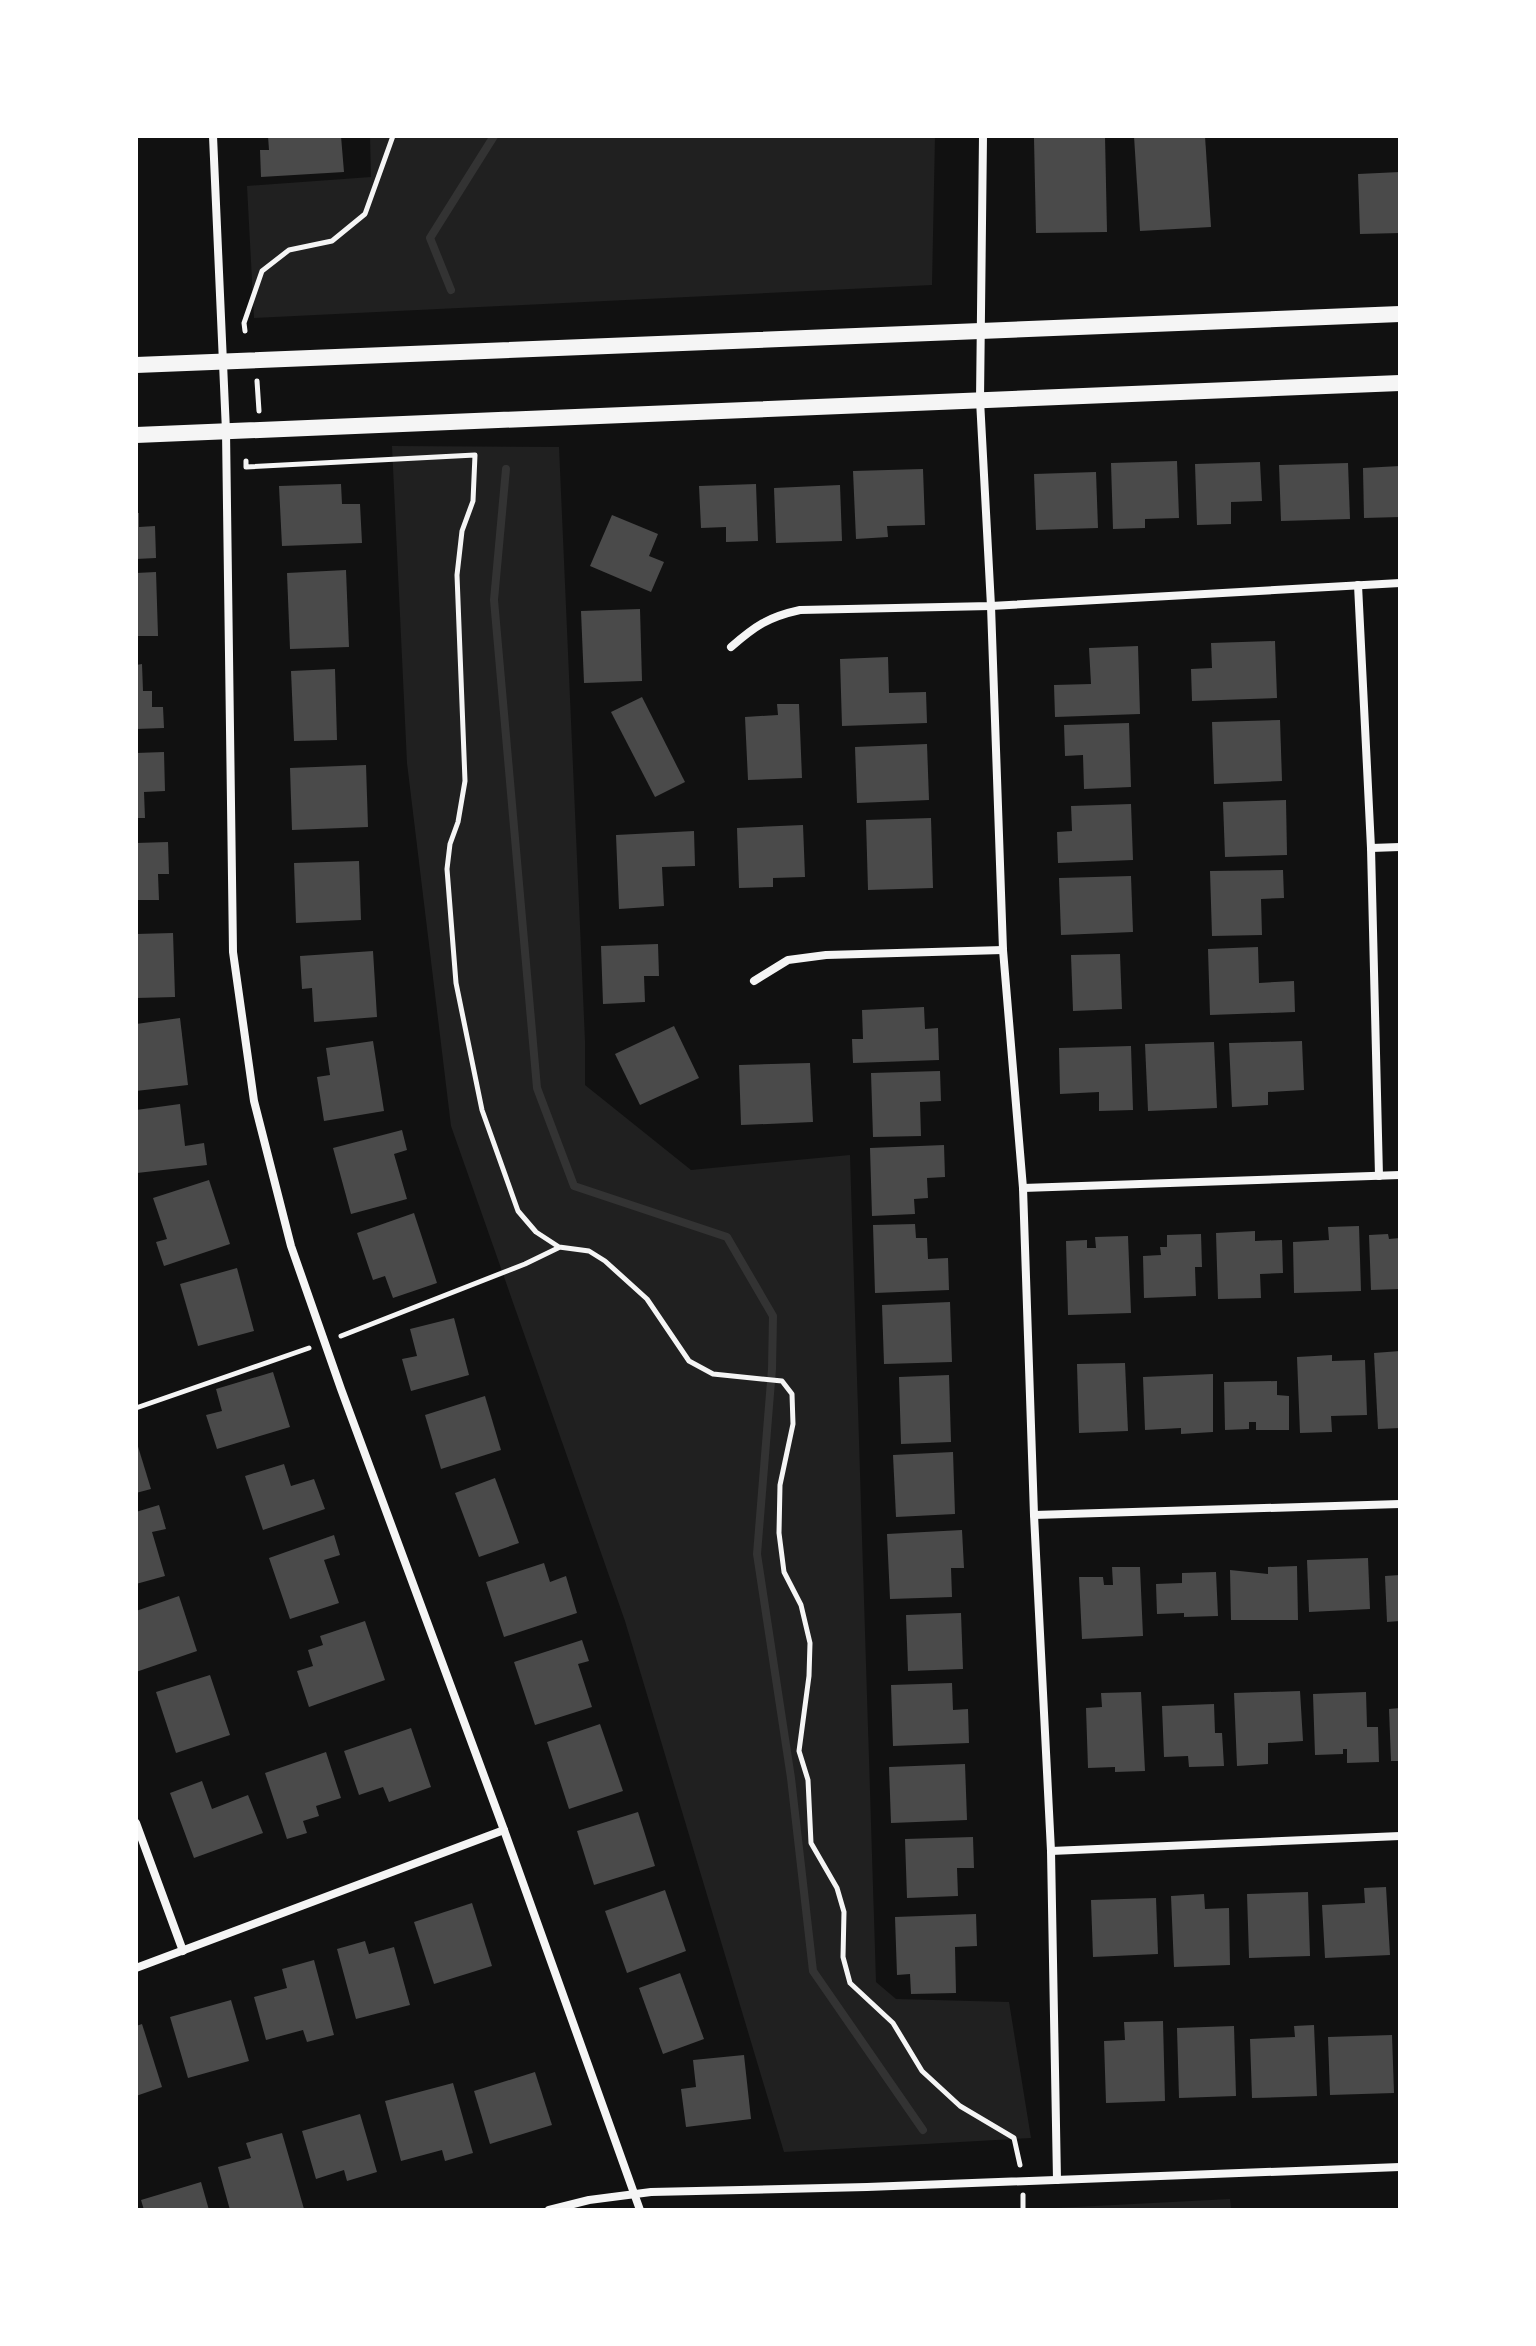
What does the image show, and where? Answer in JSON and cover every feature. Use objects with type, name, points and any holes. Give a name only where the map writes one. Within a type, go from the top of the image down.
[{"type":"main road","points":[[136,365],[1400,314]]},
{"type":"main road","points":[[136,435],[1400,383]]},
{"type":"street","points":[[213,136],[226,431],[233,952],[247,1066],[257,1116],[291,1246],[640,2210]]},
{"type":"street","points":[[983,136],[980,400],[1003,950],[1023,1188],[1034,1515],[1051,1851],[1057,2180]]},
{"type":"street","points":[[731,647],[758,623],[800,610],[991,606],[1400,583]]},
{"type":"street","points":[[1358,585],[1371,848],[1379,1176]]},
{"type":"street","points":[[1371,848],[1400,847]]},
{"type":"street","points":[[754,981],[788,960],[826,955],[1003,950]]},
{"type":"street","points":[[1023,1188],[1400,1175]]},
{"type":"street","points":[[1034,1515],[1400,1504]]},
{"type":"street","points":[[136,1823],[183,1951]]},
{"type":"street","points":[[136,1968],[504,1830]]},
{"type":"street","points":[[1051,1851],[1400,1836]]},
{"type":"street","points":[[549,2210],[589,2200],[634,2194],[1400,2167]]},
{"type":"path","points":[[245,331],[244,323],[262,271],[289,250],[332,241],[365,214],[393,136]]},
{"type":"path","points":[[256,372],[259,412]]},
{"type":"path","points":[[245,456],[246,467],[475,455],[473,501],[462,531],[457,575],[465,781],[447,869],[456,983],[482,1110],[518,1211],[536,1232],[559,1247],[589,1251],[605,1261],[647,1299],[689,1361],[713,1374],[782,1381],[792,1394],[793,1424],[780,1485],[779,1533],[784,1572],[801,1605],[810,1643],[799,1751],[808,1780],[811,1843],[837,1888],[844,1912],[843,1957],[850,1983],[893,2023],[922,2071],[960,2106],[1014,2138],[1023,2181],[1023,2210]]},
{"type":"path","points":[[136,1408],[325,1342],[525,1264],[559,1247]]},
{"type":"shaded area","points":[[370,136],[935,136],[932,285],[254,318],[247,186],[371,177]]},
{"type":"shaded area","points":[[392,446],[559,447],[585,1085],[691,1170],[850,1155],[876,1982],[896,1999],[1009,2002],[1031,2138],[784,2152],[625,1621],[451,1126],[407,763]]},
{"type":"shaded area","points":[[1230,2199],[1231,2210],[1017,2210]]},
{"type":"building","points":[[268,136],[341,136],[344,172],[261,177],[260,150],[269,150]]},
{"type":"building","points":[[1105,136],[1107,232],[1036,233],[1034,138]]},
{"type":"building","points":[[1134,136],[1205,136],[1211,227],[1140,231]]},
{"type":"building","points":[[1400,172],[1400,233],[1360,234],[1358,174]]},
{"type":"building","points":[[1177,461],[1179,518],[1145,519],[1145,528],[1113,529],[1111,463]]},
{"type":"building","points":[[1260,462],[1262,501],[1231,502],[1231,524],[1197,525],[1195,464]]},
{"type":"building","points":[[1348,463],[1350,519],[1281,521],[1279,465]]},
{"type":"building","points":[[1400,466],[1400,517],[1364,518],[1363,468]]},
{"type":"building","points":[[923,469],[925,525],[887,526],[888,537],[856,539],[853,471]]},
{"type":"building","points":[[1096,472],[1098,528],[1036,530],[1034,474]]},
{"type":"building","points":[[341,484],[342,504],[360,504],[362,543],[282,546],[279,486]]},
{"type":"building","points":[[756,484],[758,541],[726,542],[726,527],[701,528],[699,486]]},
{"type":"building","points":[[840,485],[842,541],[776,543],[774,488]]},
{"type":"building","points":[[136,513],[139,513],[139,527],[155,526],[156,558],[136,559]]},
{"type":"building","points":[[612,515],[658,534],[649,556],[664,562],[651,592],[590,566]]},
{"type":"building","points":[[346,570],[349,647],[290,649],[287,573]]},
{"type":"building","points":[[156,572],[158,636],[136,636],[136,573]]},
{"type":"building","points":[[640,609],[642,681],[584,683],[581,611]]},
{"type":"building","points":[[1275,641],[1277,698],[1192,701],[1191,669],[1212,668],[1211,643]]},
{"type":"building","points":[[1138,646],[1140,714],[1055,717],[1054,685],[1091,684],[1089,648]]},
{"type":"building","points":[[888,657],[889,693],[926,692],[927,723],[842,726],[840,659]]},
{"type":"building","points":[[142,664],[143,691],[152,691],[152,707],[163,707],[164,728],[136,729],[136,665]]},
{"type":"building","points":[[335,669],[337,740],[294,741],[291,671]]},
{"type":"building","points":[[642,697],[685,782],[655,797],[611,712]]},
{"type":"building","points":[[777,704],[799,704],[802,778],[748,780],[745,717],[778,715]]},
{"type":"building","points":[[1280,720],[1282,781],[1214,784],[1212,722]]},
{"type":"building","points":[[1129,723],[1131,787],[1084,789],[1083,755],[1065,756],[1064,725]]},
{"type":"building","points":[[927,744],[929,800],[857,803],[855,747]]},
{"type":"building","points":[[164,752],[165,791],[144,792],[145,818],[136,818],[136,753]]},
{"type":"building","points":[[366,765],[368,827],[292,830],[290,768]]},
{"type":"building","points":[[1286,800],[1287,855],[1225,857],[1223,802]]},
{"type":"building","points":[[1131,804],[1133,860],[1058,863],[1057,832],[1072,831],[1071,806]]},
{"type":"building","points":[[931,818],[933,888],[868,890],[866,820]]},
{"type":"building","points":[[803,825],[805,877],[773,878],[773,887],[739,888],[737,828]]},
{"type":"building","points":[[694,831],[695,866],[662,867],[664,906],[619,909],[616,835]]},
{"type":"building","points":[[168,842],[169,874],[158,874],[159,900],[136,900],[136,843]]},
{"type":"building","points":[[359,861],[361,920],[296,923],[294,863]]},
{"type":"building","points":[[1283,870],[1284,898],[1261,899],[1262,935],[1212,936],[1210,871]]},
{"type":"building","points":[[1131,876],[1133,932],[1061,935],[1059,878]]},
{"type":"building","points":[[173,933],[175,997],[136,998],[136,934]]},
{"type":"building","points":[[658,944],[659,976],[644,976],[645,1002],[603,1004],[601,946]]},
{"type":"building","points":[[1258,947],[1259,983],[1294,981],[1295,1012],[1210,1015],[1208,949]]},
{"type":"building","points":[[373,951],[377,1017],[314,1022],[312,988],[302,989],[300,956]]},
{"type":"building","points":[[1120,954],[1122,1009],[1073,1011],[1071,955]]},
{"type":"building","points":[[924,1007],[925,1029],[938,1028],[939,1060],[853,1063],[852,1039],[863,1039],[862,1010]]},
{"type":"building","points":[[180,1018],[188,1085],[136,1091],[136,1024]]},
{"type":"building","points":[[674,1026],[699,1078],[640,1105],[615,1054]]},
{"type":"building","points":[[373,1041],[384,1111],[324,1121],[317,1077],[330,1075],[326,1048]]},
{"type":"building","points":[[1302,1041],[1304,1090],[1268,1092],[1268,1105],[1232,1107],[1229,1043]]},
{"type":"building","points":[[1214,1042],[1217,1108],[1148,1111],[1145,1044]]},
{"type":"building","points":[[1131,1046],[1133,1110],[1099,1111],[1099,1092],[1060,1094],[1059,1048]]},
{"type":"building","points":[[810,1063],[813,1122],[741,1125],[739,1065]]},
{"type":"building","points":[[940,1071],[941,1101],[920,1102],[921,1136],[873,1137],[871,1073]]},
{"type":"building","points":[[180,1104],[185,1146],[204,1143],[207,1165],[137,1173],[136,1110]]},
{"type":"building","points":[[402,1130],[407,1150],[394,1154],[407,1199],[351,1214],[333,1148]]},
{"type":"building","points":[[944,1145],[945,1177],[927,1178],[928,1198],[914,1199],[915,1214],[872,1216],[870,1148]]},
{"type":"building","points":[[209,1180],[230,1244],[164,1266],[156,1242],[167,1239],[153,1198]]},
{"type":"building","points":[[414,1213],[437,1283],[393,1298],[385,1276],[373,1280],[357,1233]]},
{"type":"building","points":[[915,1224],[916,1238],[927,1238],[928,1259],[948,1258],[949,1290],[875,1293],[873,1225]]},
{"type":"building","points":[[1359,1226],[1361,1291],[1294,1293],[1293,1242],[1329,1240],[1328,1227]]},
{"type":"building","points":[[1255,1231],[1255,1241],[1282,1240],[1283,1273],[1260,1274],[1261,1298],[1218,1299],[1216,1233]]},
{"type":"building","points":[[1201,1234],[1202,1267],[1195,1267],[1196,1296],[1144,1298],[1143,1256],[1161,1255],[1160,1247],[1167,1247],[1167,1235]]},
{"type":"building","points":[[1388,1234],[1389,1239],[1400,1238],[1400,1289],[1371,1290],[1369,1235]]},
{"type":"building","points":[[1128,1236],[1131,1313],[1068,1315],[1066,1241],[1087,1240],[1087,1248],[1096,1248],[1095,1237]]},
{"type":"building","points":[[237,1268],[254,1331],[198,1346],[180,1284]]},
{"type":"building","points":[[950,1302],[952,1362],[884,1364],[882,1305]]},
{"type":"building","points":[[454,1318],[469,1375],[411,1391],[402,1359],[417,1356],[410,1329]]},
{"type":"building","points":[[1400,1351],[1400,1428],[1378,1429],[1374,1353]]},
{"type":"building","points":[[1332,1355],[1332,1361],[1365,1360],[1367,1415],[1331,1416],[1332,1432],[1300,1433],[1297,1357]]},
{"type":"building","points":[[1125,1363],[1128,1431],[1079,1433],[1077,1364]]},
{"type":"building","points":[[273,1372],[290,1427],[217,1449],[206,1415],[222,1411],[216,1389]]},
{"type":"building","points":[[1213,1374],[1213,1432],[1181,1434],[1181,1428],[1145,1430],[1143,1377]]},
{"type":"building","points":[[949,1375],[951,1442],[901,1444],[899,1377]]},
{"type":"building","points":[[1277,1381],[1277,1395],[1289,1396],[1289,1430],[1256,1430],[1256,1422],[1249,1422],[1249,1429],[1225,1430],[1224,1382]]},
{"type":"building","points":[[485,1396],[501,1450],[441,1469],[425,1415]]},
{"type":"building","points":[[136,1440],[151,1489],[136,1493]]},
{"type":"building","points":[[953,1452],[955,1514],[896,1517],[893,1455]]},
{"type":"building","points":[[284,1464],[291,1486],[314,1479],[325,1509],[263,1530],[245,1476]]},
{"type":"building","points":[[495,1478],[519,1543],[479,1557],[455,1493]]},
{"type":"building","points":[[159,1505],[166,1529],[152,1532],[165,1576],[136,1584],[136,1512]]},
{"type":"building","points":[[962,1530],[964,1568],[951,1568],[952,1597],[890,1599],[887,1534]]},
{"type":"building","points":[[334,1535],[340,1555],[324,1560],[339,1603],[290,1619],[269,1558]]},
{"type":"building","points":[[1368,1558],[1370,1609],[1309,1612],[1307,1560]]},
{"type":"building","points":[[544,1563],[550,1582],[566,1576],[577,1613],[504,1637],[486,1582]]},
{"type":"building","points":[[1297,1566],[1298,1620],[1231,1620],[1230,1570],[1268,1574],[1268,1567]]},
{"type":"building","points":[[1112,1567],[1140,1567],[1143,1636],[1082,1639],[1079,1577],[1103,1577],[1104,1585],[1113,1585]]},
{"type":"building","points":[[1216,1572],[1218,1616],[1157,1614],[1156,1584],[1182,1583],[1182,1573]]},
{"type":"building","points":[[1400,1575],[1400,1621],[1387,1622],[1385,1576]]},
{"type":"building","points":[[179,1596],[197,1651],[136,1672],[136,1611]]},
{"type":"building","points":[[961,1613],[963,1669],[908,1671],[906,1615]]},
{"type":"building","points":[[365,1621],[385,1680],[309,1707],[297,1671],[313,1666],[308,1650],[323,1645],[320,1636]]},
{"type":"building","points":[[582,1640],[589,1661],[578,1664],[592,1707],[535,1725],[514,1662]]},
{"type":"building","points":[[210,1675],[230,1735],[176,1753],[156,1692]]},
{"type":"building","points":[[952,1683],[953,1710],[968,1709],[969,1743],[893,1746],[891,1685]]},
{"type":"building","points":[[1300,1691],[1303,1741],[1268,1743],[1268,1764],[1237,1766],[1234,1693]]},
{"type":"building","points":[[1141,1692],[1145,1771],[1115,1772],[1115,1767],[1088,1768],[1086,1708],[1102,1707],[1101,1693]]},
{"type":"building","points":[[1366,1692],[1367,1727],[1378,1727],[1379,1762],[1347,1763],[1347,1749],[1343,1749],[1343,1754],[1315,1755],[1313,1694]]},
{"type":"building","points":[[1214,1704],[1215,1733],[1222,1733],[1224,1766],[1189,1767],[1188,1756],[1164,1757],[1162,1706]]},
{"type":"building","points":[[1400,1708],[1400,1761],[1391,1761],[1389,1709]]},
{"type":"building","points":[[600,1724],[623,1791],[569,1809],[547,1742]]},
{"type":"building","points":[[411,1728],[431,1787],[389,1802],[383,1787],[359,1795],[344,1751]]},
{"type":"building","points":[[326,1752],[341,1798],[316,1806],[319,1816],[303,1821],[307,1833],[287,1839],[265,1773]]},
{"type":"building","points":[[965,1764],[967,1820],[891,1823],[889,1767]]},
{"type":"building","points":[[202,1781],[212,1809],[248,1795],[263,1833],[194,1858],[170,1793]]},
{"type":"building","points":[[638,1812],[655,1866],[594,1885],[577,1831]]},
{"type":"building","points":[[973,1837],[974,1868],[957,1868],[958,1896],[907,1898],[905,1839]]},
{"type":"building","points":[[1386,1887],[1390,1955],[1325,1958],[1322,1905],[1365,1903],[1364,1888]]},
{"type":"building","points":[[665,1890],[686,1951],[627,1973],[605,1911]]},
{"type":"building","points":[[1308,1892],[1310,1956],[1249,1958],[1247,1894]]},
{"type":"building","points":[[1204,1894],[1205,1909],[1229,1908],[1230,1965],[1174,1967],[1171,1896]]},
{"type":"building","points":[[1156,1898],[1158,1954],[1093,1957],[1091,1900]]},
{"type":"building","points":[[472,1903],[492,1966],[434,1984],[414,1922]]},
{"type":"building","points":[[976,1914],[977,1946],[955,1947],[956,1993],[911,1994],[910,1974],[897,1975],[895,1917]]},
{"type":"building","points":[[365,1941],[369,1954],[394,1947],[410,2005],[356,2019],[337,1949]]},
{"type":"building","points":[[314,1960],[334,2035],[307,2042],[303,2030],[266,2040],[254,1997],[287,1988],[282,1969]]},
{"type":"building","points":[[680,1973],[704,2039],[663,2054],[639,1988]]},
{"type":"building","points":[[231,2000],[249,2061],[188,2078],[170,2017]]},
{"type":"building","points":[[1163,2021],[1165,2101],[1106,2103],[1104,2041],[1125,2040],[1124,2022]]},
{"type":"building","points":[[142,2024],[162,2087],[136,2096],[136,2026]]},
{"type":"building","points":[[1314,2025],[1317,2096],[1252,2098],[1250,2039],[1295,2037],[1294,2026]]},
{"type":"building","points":[[1234,2026],[1236,2096],[1179,2098],[1177,2028]]},
{"type":"building","points":[[1392,2035],[1394,2093],[1330,2095],[1328,2037]]},
{"type":"building","points":[[744,2055],[751,2119],[686,2127],[681,2089],[696,2087],[693,2060]]},
{"type":"building","points":[[535,2072],[552,2125],[490,2144],[474,2091]]},
{"type":"building","points":[[453,2083],[473,2153],[445,2161],[442,2150],[401,2161],[385,2101]]},
{"type":"building","points":[[360,2114],[377,2172],[347,2181],[344,2170],[316,2179],[302,2131]]},
{"type":"building","points":[[282,2133],[304,2209],[230,2210],[218,2167],[251,2158],[246,2143]]},
{"type":"building","points":[[201,2182],[209,2210],[144,2210],[141,2200]]},
{"type":"waterway","points":[[451,290],[430,238],[494,136]]},
{"type":"waterway","points":[[506,469],[494,600],[537,1088],[574,1186],[727,1237],[773,1316],[772,1369],[757,1554],[791,1778],[813,1971],[923,2130]]}]
